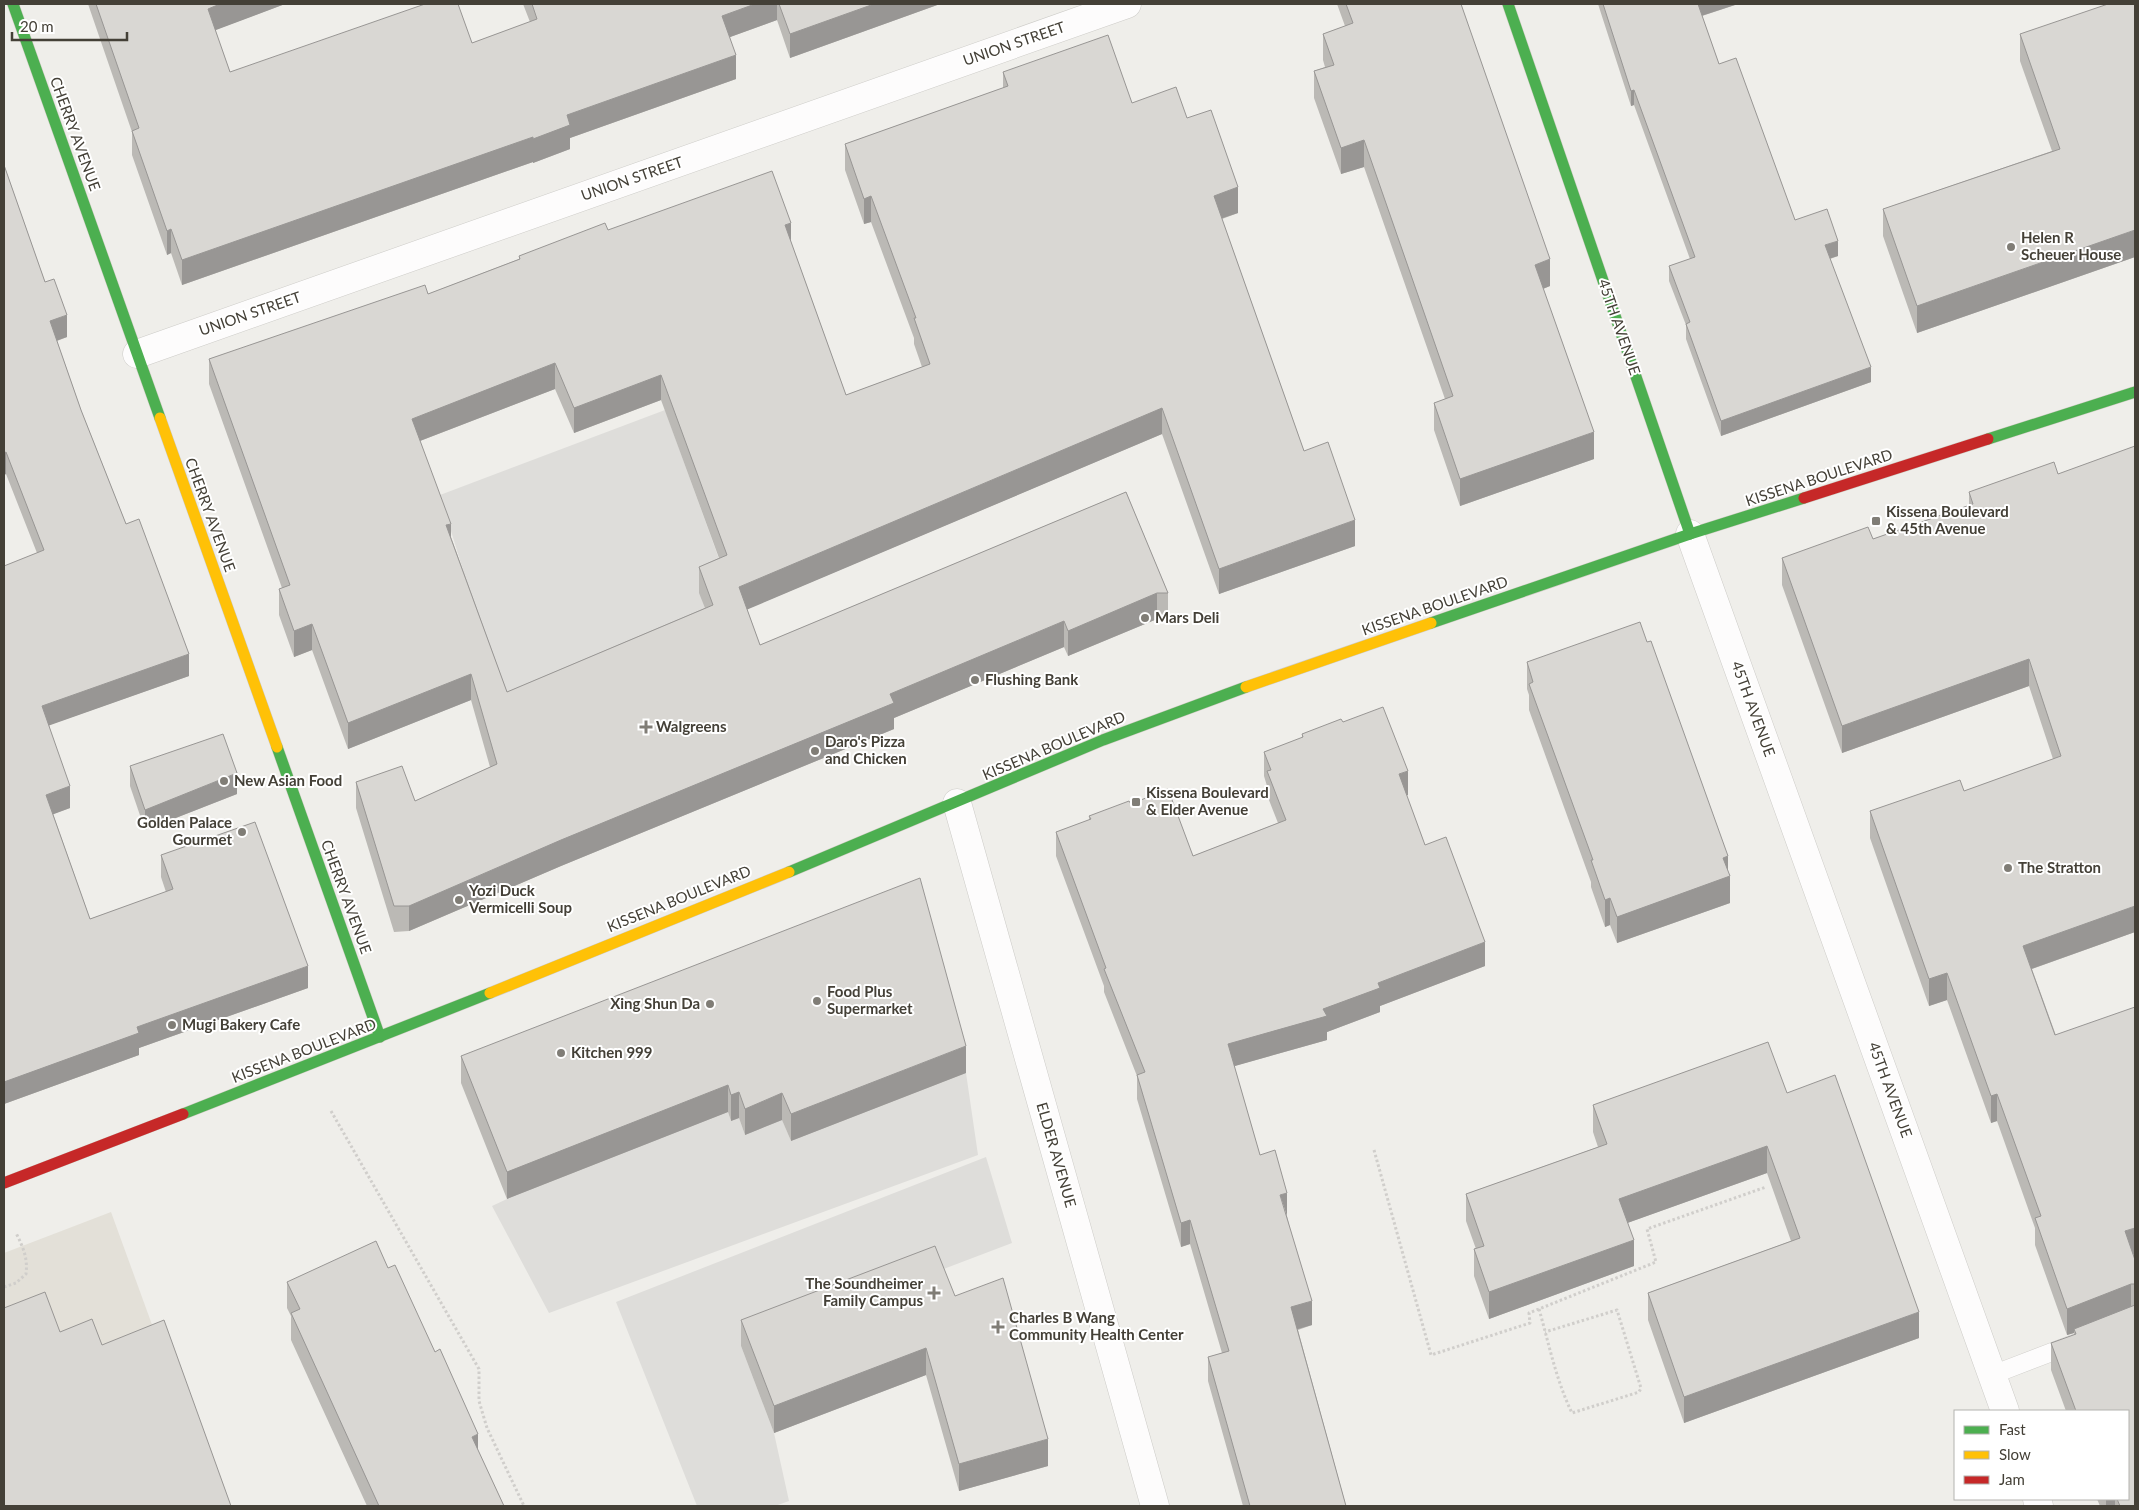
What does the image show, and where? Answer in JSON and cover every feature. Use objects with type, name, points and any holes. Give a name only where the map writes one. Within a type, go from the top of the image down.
[{"type":"main road","name":"CHERRY AVENUE","points":[[13,4],[380,1037]]},
{"type":"main road","name":"45TH AVENUE","points":[[1508,4],[1690,534]]},
{"type":"main road","name":"KISSENA BOULEVARD","points":[[4,1183],[380,1037],[957,803],[1103,740],[1209,700],[1690,534],[2135,392]]},
{"type":"street","name":"UNION STREET","points":[[137,354],[1128,4]]},
{"type":"street","name":"45TH AVENUE","points":[[1690,534],[2005,1410]]},
{"type":"street","name":"ELDER AVENUE","points":[[957,803],[1155,1506]]},
{"type":"lane","points":[[1992,1375],[2090,1338]]},
{"type":"path","points":[[331,1111],[479,1369],[479,1401],[487,1428],[524,1506]]},
{"type":"path","points":[[1374,1150],[1431,1355],[1530,1323],[1529,1313],[1656,1262],[1647,1229],[1766,1186]]},
{"type":"path","points":[[4,1287],[16,1283],[26,1274],[28,1263],[24,1248],[16,1233]]},
{"type":"path","points":[[1539,1309],[1545,1332],[1563,1394],[1572,1413],[1639,1392],[1641,1388],[1616,1310],[1545,1332]]},
{"type":"shaded area","points":[[665,410],[727,581],[713,631],[508,717],[440,495]]},
{"type":"shaded area","points":[[966,1073],[978,1155],[549,1313],[492,1206],[728,1112],[731,1121],[739,1118],[745,1135],[781,1117],[791,1141]]},
{"type":"shaded area","points":[[986,1157],[1012,1243],[741,1346],[774,1433],[789,1501],[775,1506],[697,1506],[616,1302]]},
{"type":"shaded area","points":[[111,1212],[218,1506],[4,1506],[4,1253]]},
{"type":"building","points":[[96,4],[220,4],[208,9],[230,72],[425,4],[458,4],[472,43],[537,19],[532,4],[755,4],[722,16],[736,55],[567,115],[570,125],[533,139],[533,137],[182,260],[171,229],[167,231],[132,131],[139,128]]},
{"type":"building","points":[[779,4],[874,4],[790,34]]},
{"type":"building","points":[[1346,4],[1461,4],[1550,259],[1535,265],[1594,432],[1460,479],[1434,403],[1453,396],[1364,140],[1341,148],[1314,71],[1334,65],[1323,34],[1353,23]]},
{"type":"building","points":[[1603,4],[1698,4],[1719,64],[1736,58],[1795,220],[1827,209],[1838,241],[1825,245],[1871,367],[1721,421],[1686,324],[1690,322],[1669,266],[1695,257],[1634,90],[1631,91]]},
{"type":"building","points":[[2108,4],[2135,4],[2135,230],[1917,306],[1883,209],[2060,149],[2020,34]]},
{"type":"building","points":[[1108,35],[1132,103],[1176,87],[1187,118],[1211,110],[1238,187],[1214,196],[1304,451],[1328,442],[1355,520],[1219,569],[1162,408],[739,587],[760,645],[1126,492],[1168,593],[1157,593],[1068,631],[1064,621],[890,694],[894,703],[561,840],[409,906],[394,906],[356,782],[402,766],[415,801],[497,764],[471,674],[348,723],[312,624],[294,631],[279,589],[290,585],[209,359],[425,285],[428,294],[520,259],[519,256],[605,223],[608,230],[772,171],[791,223],[785,225],[846,395],[930,364],[914,318],[916,318],[871,196],[864,199],[845,144],[1008,86],[1003,72]],"holes":[[[555,363],[574,408],[661,375],[727,555],[699,567],[713,605],[507,692],[446,525],[451,524],[412,419]]]},
{"type":"building","points":[[4,165],[45,282],[54,279],[67,315],[50,321],[81,410],[126,524],[139,519],[189,654],[42,706],[70,786],[46,795],[90,919],[173,889],[161,855],[255,822],[308,966],[137,1027],[139,1033],[4,1082],[4,566],[44,550],[6,452],[4,453]]},
{"type":"building","points":[[2135,446],[2135,906],[2023,946],[2055,1035],[2135,1007],[2135,1228],[2125,1231],[2135,1260],[2135,1284],[2067,1309],[2035,1218],[2041,1216],[1997,1094],[1991,1096],[1947,973],[1929,979],[1870,811],[1960,780],[1964,791],[2061,756],[2029,659],[1842,726],[1782,558],[1868,527],[1873,539],[1973,504],[1969,492],[2054,462],[2058,474]]},
{"type":"building","points":[[1640,622],[1647,642],[1651,641],[1728,856],[1723,858],[1730,876],[1617,917],[1610,898],[1605,900],[1591,860],[1593,860],[1529,684],[1533,682],[1527,662]]},
{"type":"building","points":[[1383,707],[1408,771],[1399,774],[1425,845],[1446,837],[1485,942],[1378,983],[1380,988],[1323,1009],[1327,1016],[1228,1044],[1260,1155],[1275,1150],[1287,1193],[1280,1195],[1312,1301],[1291,1307],[1346,1506],[1250,1506],[1208,1357],[1229,1351],[1190,1220],[1181,1223],[1137,1075],[1145,1072],[1104,969],[1106,968],[1056,832],[1091,819],[1089,816],[1129,801],[1131,804],[1168,789],[1193,856],[1286,820],[1267,771],[1271,770],[1264,752],[1303,737],[1302,734],[1341,719],[1343,722]]},
{"type":"building","points":[[223,734],[237,773],[145,810],[130,766]]},
{"type":"building","points":[[920,878],[966,1046],[791,1114],[782,1093],[745,1109],[739,1092],[731,1095],[728,1085],[507,1172],[461,1056]]},
{"type":"building","points":[[1768,1042],[1787,1093],[1835,1075],[1919,1312],[1684,1397],[1648,1293],[1800,1238],[1767,1146],[1619,1199],[1634,1240],[1489,1292],[1474,1249],[1484,1246],[1466,1194],[1607,1144],[1593,1105]]},
{"type":"building","points":[[376,1241],[388,1268],[395,1265],[435,1352],[440,1349],[478,1434],[472,1437],[504,1506],[379,1506],[291,1313],[300,1309],[287,1282]]},
{"type":"building","points":[[935,1246],[955,1296],[1003,1278],[1048,1439],[959,1464],[926,1348],[774,1406],[741,1320]]},
{"type":"building","points":[[45,1292],[60,1332],[92,1319],[102,1345],[164,1320],[231,1506],[4,1506],[4,1308]]},
{"type":"building","points":[[2135,1305],[2135,1506],[2120,1506],[2117,1500],[2129,1500],[2129,1410],[2076,1410],[2051,1343],[2076,1334],[2074,1329]]},
{"type":"traffic: fast","points":[[13,4],[160,418]]},
{"type":"traffic: fast","points":[[1508,4],[1690,534]]},
{"type":"traffic: fast","points":[[1988,439],[2135,392]]},
{"type":"traffic: fast","points":[[1431,623],[1690,534],[1804,498]]},
{"type":"traffic: fast","points":[[789,872],[1103,740],[1246,687]]},
{"type":"traffic: fast","points":[[277,747],[380,1037]]},
{"type":"traffic: fast","points":[[183,1114],[490,993]]},
{"type":"traffic: slow","points":[[160,418],[277,747]]},
{"type":"traffic: slow","points":[[1246,687],[1431,623]]},
{"type":"traffic: slow","points":[[490,993],[789,872]]},
{"type":"traffic: jam","points":[[1804,498],[1988,439]]},
{"type":"traffic: jam","points":[[4,1183],[183,1114]]},
{"type":"place","name":"Helen R Scheuer House","points":[[2011,247]]},
{"type":"place","name":"Kissena Boulevard & 45th Avenue","points":[[1876,521]]},
{"type":"place","name":"Mars Deli","points":[[1145,618]]},
{"type":"place","name":"Flushing Bank","points":[[975,680]]},
{"type":"place","name":"Walgreens","points":[[646,727]]},
{"type":"place","name":"Daro's Pizza and Chicken","points":[[815,751]]},
{"type":"place","name":"New Asian Food","points":[[224,781]]},
{"type":"place","name":"Kissena Boulevard & Elder Avenue","points":[[1136,802]]},
{"type":"place","name":"Golden Palace Gourmet","points":[[242,832]]},
{"type":"place","name":"The Stratton","points":[[2008,868]]},
{"type":"place","name":"Yozi Duck Vermicelli Soup","points":[[459,900]]},
{"type":"place","name":"Food Plus Supermarket","points":[[817,1001]]},
{"type":"place","name":"Xing Shun Da","points":[[710,1004]]},
{"type":"place","name":"Mugi Bakery Cafe","points":[[172,1025]]},
{"type":"place","name":"Kitchen 999","points":[[561,1053]]},
{"type":"place","name":"The Soundheimer Family Campus","points":[[934,1293]]},
{"type":"place","name":"Charles B Wang Community Health Center","points":[[998,1327]]}]
